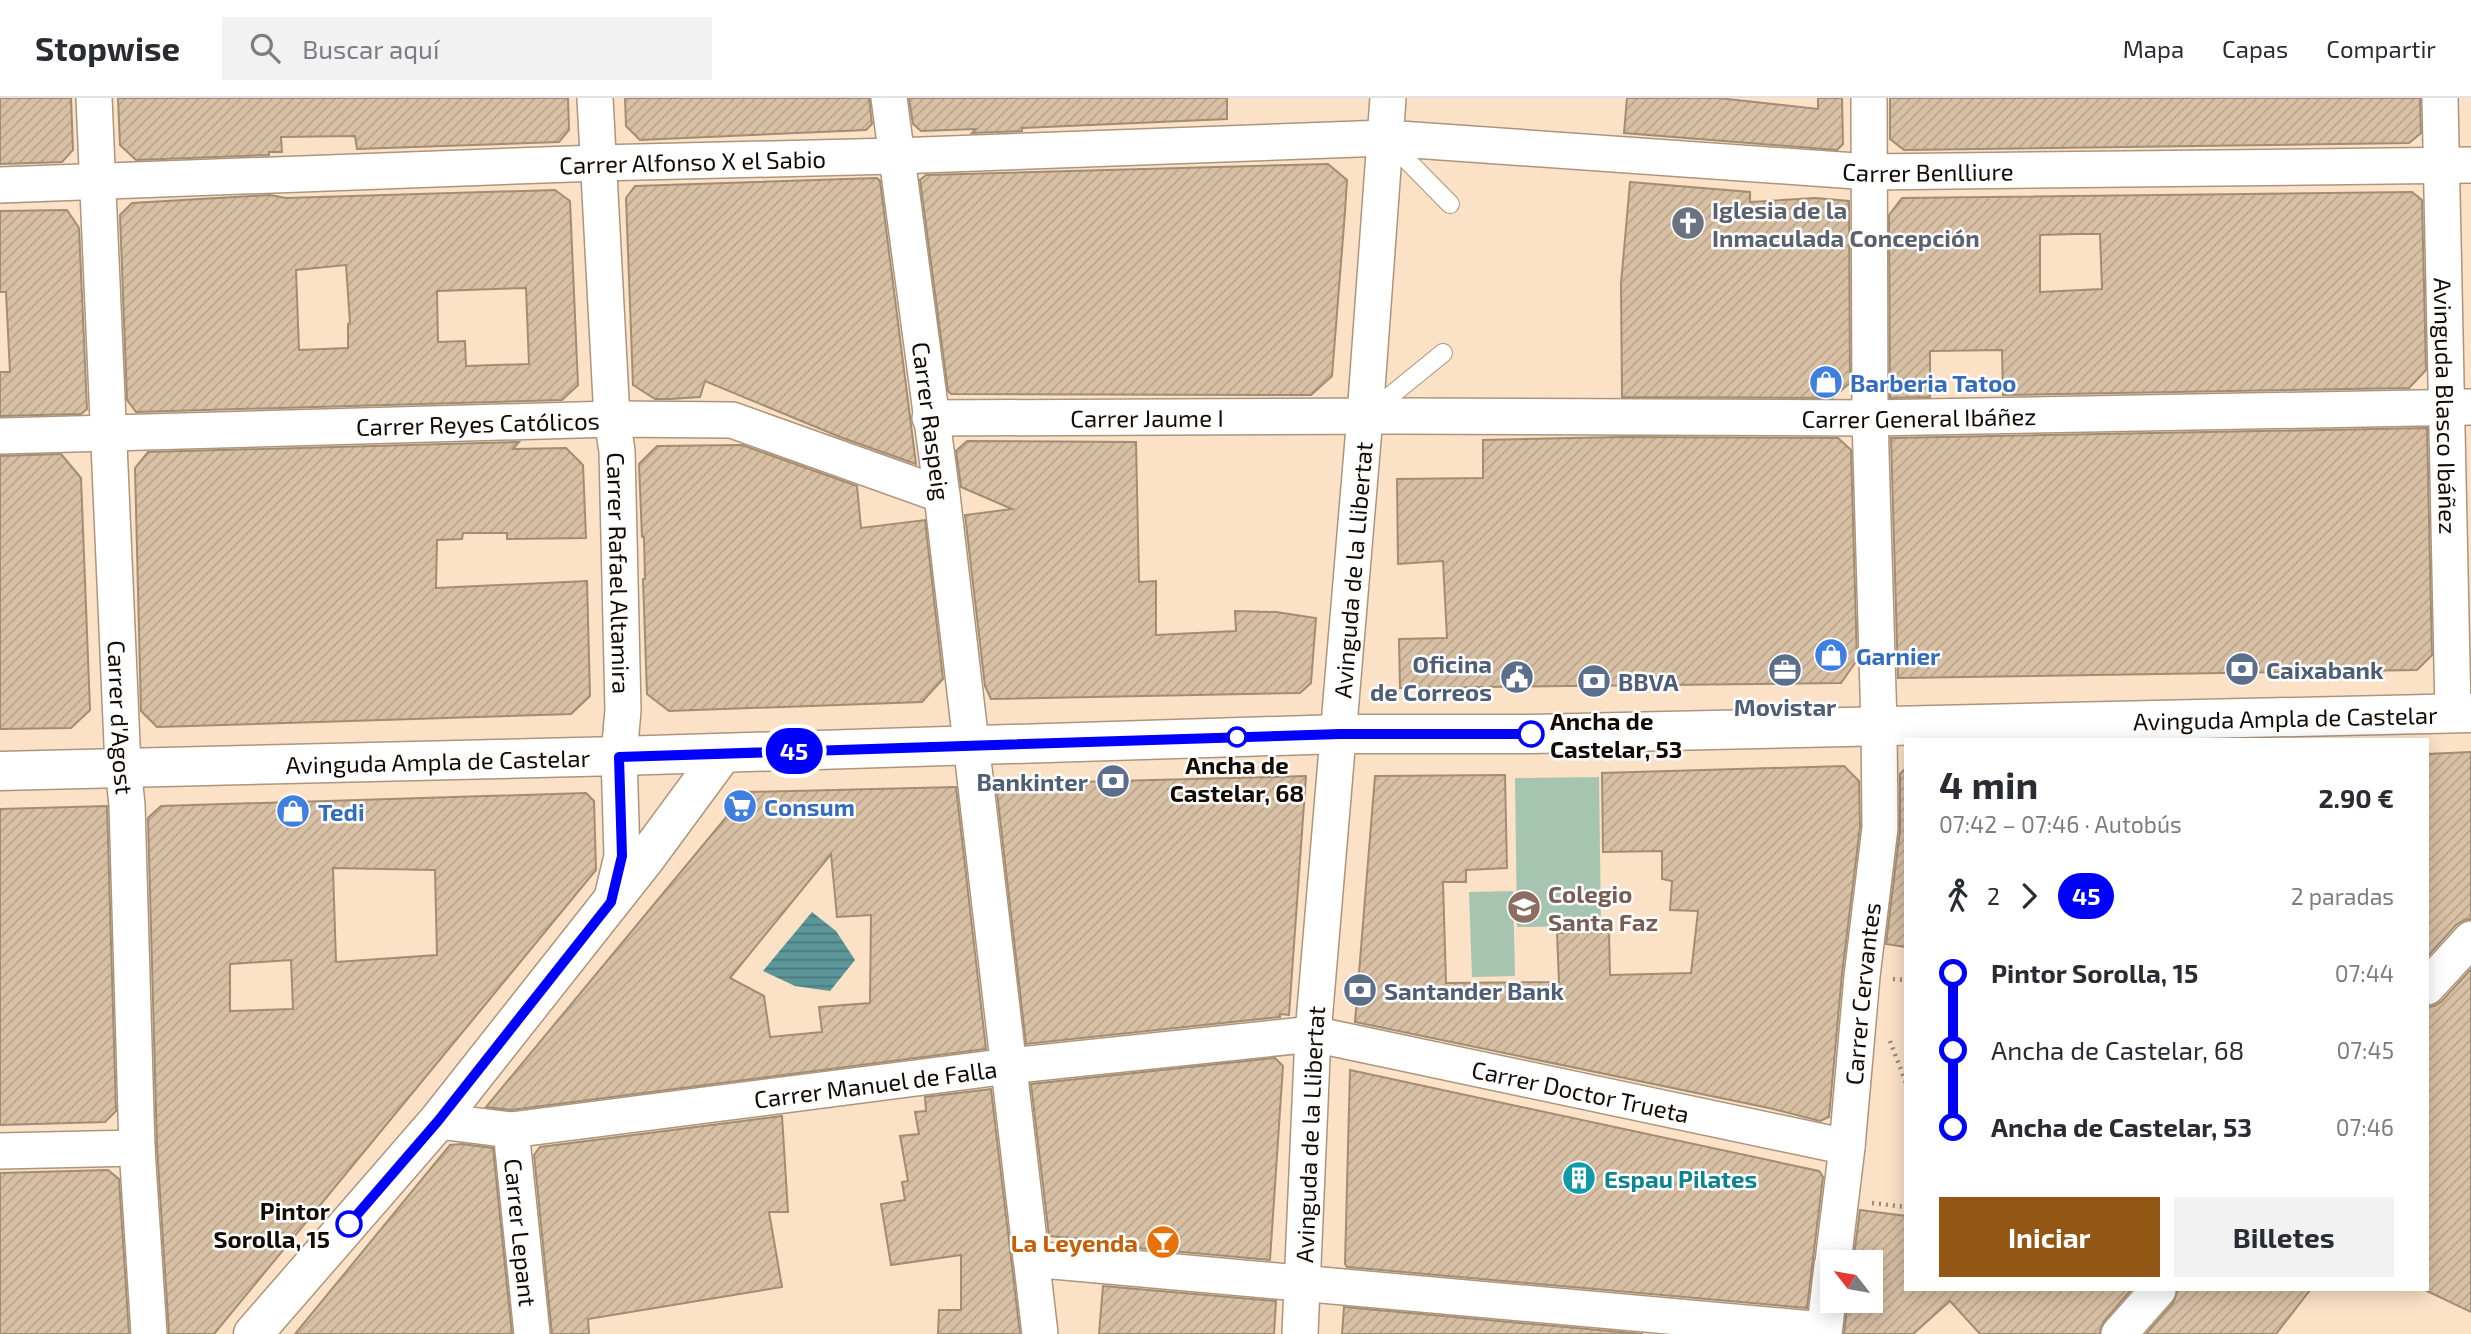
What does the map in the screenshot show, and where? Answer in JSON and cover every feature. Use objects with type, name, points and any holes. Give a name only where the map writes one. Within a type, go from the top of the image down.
[{"type":"main road","name":"Avinguda Ampla de Castelar","points":[[0,771],[619,757],[1340,734],[1531,734],[2462,713]]},
{"type":"main road","points":[[253,1334],[438,1121],[611,902],[723,753]]},
{"type":"street","name":"Carrer d'Agost","points":[[94,98],[123,767],[127,805],[137,1148],[149,1334]]},
{"type":"street","name":"Carrer Rafael Altamira","points":[[595,98],[612,419],[617,451],[623,710],[619,757],[622,856],[611,902]]},
{"type":"street","name":"Carrer Raspeig","points":[[889,98],[942,495],[1040,1334]]},
{"type":"street","name":"Avinguda de la Llibertat","points":[[1300,1334],[1313,1034],[1340,734],[1388,98]]},
{"type":"street","name":"Carrer Cervantes","points":[[1835,1250],[1880,828],[1880,725],[1870,418],[1869,98]]},
{"type":"street","name":"Avinguda Blasco Ibáñez","points":[[2440,98],[2456,166],[2462,713]]},
{"type":"street","name":"Carrer Alfonso X el Sabio","points":[[0,184],[1385,138]]},
{"type":"street","name":"Carrer Benlliure","points":[[1385,138],[1870,172],[2456,166]]},
{"type":"street","name":"Carrer General Ibáñez","points":[[1365,416],[1870,418],[2460,408]]},
{"type":"street","name":"Carrer Jaume I","points":[[930,418],[1365,416]]},
{"type":"street","name":"Carrer Reyes Católicos","points":[[0,436],[612,419],[732,420],[942,495]]},
{"type":"street","points":[[2429,986],[2471,939]]},
{"type":"street","name":"Carrer Doctor Trueta","points":[[1313,1034],[1847,1147]]},
{"type":"street","name":"Carrer Manuel de Falla","points":[[438,1121],[510,1130],[1009,1066],[1313,1034]]},
{"type":"street","name":"Carrer Lepant","points":[[510,1130],[532,1334]]},
{"type":"street","points":[[0,1151],[137,1148]]},
{"type":"street","points":[[1031,1259],[1824,1332]]},
{"type":"street","points":[[2119,1334],[2157,1291]]},
{"type":"street","name":"Carrer Cervantes","points":[[1824,1332],[1827,1313]]},
{"type":"lane","points":[[1385,138],[1450,204]]},
{"type":"lane","points":[[1365,416],[1443,353]]},
{"type":"green space","points":[[1599,777],[1601,926],[1517,927],[1515,778]]},
{"type":"green space","points":[[1513,891],[1515,976],[1472,977],[1469,892]]},
{"type":"water","points":[[812,912],[836,931],[855,960],[830,991],[795,986],[763,971]]},
{"type":"building","points":[[0,98],[71,98],[73,150],[62,162],[0,164]]},
{"type":"building","points":[[118,98],[568,98],[569,130],[559,142],[357,149],[355,136],[281,137],[282,152],[269,152],[269,155],[136,160],[120,145]]},
{"type":"building","points":[[625,98],[869,98],[872,124],[866,130],[640,140],[626,126]]},
{"type":"building","points":[[909,98],[1227,98],[1227,119],[1022,128],[1022,131],[972,133],[976,129],[921,131],[913,124]]},
{"type":"building","points":[[1627,98],[1718,98],[1818,109],[1818,98],[1842,98],[1843,144],[1837,150],[1624,133]]},
{"type":"building","points":[[1890,98],[2420,98],[2421,133],[2409,143],[1904,150],[1890,139]]},
{"type":"building","points":[[1328,164],[1347,180],[1345,212],[1332,376],[1311,395],[951,394],[948,391],[920,180],[926,175]]},
{"type":"building","points":[[877,178],[880,181],[916,464],[840,437],[705,381],[700,397],[670,399],[655,399],[633,385],[626,198],[635,186]]},
{"type":"building","points":[[1630,182],[1750,192],[1750,202],[1815,198],[1849,201],[1850,383],[1832,398],[1622,397],[1621,284]]},
{"type":"building","points":[[555,190],[570,201],[578,385],[562,400],[136,412],[127,400],[120,215],[132,203],[270,195],[286,198]],"holes":[[[346,265],[350,323],[348,348],[299,350],[296,270]],[[526,288],[529,364],[466,366],[465,341],[438,342],[437,291]]]},
{"type":"building","points":[[2412,192],[2422,200],[2426,370],[2409,388],[2003,395],[2002,350],[1930,351],[1930,397],[1890,398],[1889,215],[1902,198]],"holes":[[[2100,234],[2102,289],[2040,292],[2040,235]]]},
{"type":"building","points":[[67,210],[79,228],[87,409],[81,414],[0,416],[0,372],[10,372],[6,292],[0,292],[0,211]]},
{"type":"building","points":[[2427,428],[2432,655],[2417,670],[1898,678],[1891,438]]},
{"type":"building","points":[[1622,437],[1838,438],[1851,450],[1857,660],[1841,683],[1400,688],[1399,639],[1447,638],[1443,561],[1398,564],[1397,479],[1483,478],[1483,440]]},
{"type":"building","points":[[967,441],[1136,442],[1139,582],[1156,581],[1156,635],[1236,631],[1235,611],[1276,612],[1316,618],[1311,683],[1300,693],[991,699],[985,686],[965,515],[1012,509],[961,487],[956,451]]},
{"type":"building","points":[[519,442],[513,449],[566,448],[583,465],[586,538],[507,539],[507,533],[463,533],[462,539],[437,540],[436,588],[587,581],[590,696],[571,714],[157,727],[141,711],[135,468],[148,452]]},
{"type":"building","points":[[742,445],[857,486],[861,528],[925,520],[943,679],[922,702],[669,711],[647,694],[644,537],[639,464],[657,446]]},
{"type":"building","points":[[61,454],[81,478],[90,710],[71,728],[0,729],[0,456]]},
{"type":"building","points":[[2471,752],[2471,919],[2456,925],[2429,955],[2429,754]]},
{"type":"building","points":[[1844,766],[1859,781],[1860,827],[1842,974],[1829,1117],[1820,1121],[1355,1022],[1375,776],[1505,775],[1507,868],[1466,870],[1466,882],[1443,882],[1446,983],[1559,982],[1557,933],[1609,932],[1610,975],[1691,973],[1698,911],[1670,910],[1672,881],[1662,879],[1662,851],[1603,852],[1602,773]]},
{"type":"building","points":[[1904,770],[1904,947],[1886,944],[1900,830],[1900,774]]},
{"type":"building","points":[[1306,776],[1289,1015],[1026,1044],[996,784]]},
{"type":"building","points":[[956,787],[986,1049],[511,1110],[486,1107],[747,792]],"holes":[[[831,854],[837,917],[871,915],[870,1003],[819,1007],[822,1032],[770,1037],[764,996],[730,978]]]},
{"type":"building","points":[[586,793],[594,801],[596,870],[214,1334],[169,1334],[157,1147],[148,818],[161,806]],"holes":[[[333,868],[435,870],[437,955],[336,962]],[[291,960],[293,1009],[230,1011],[230,964]]]},
{"type":"building","points":[[107,806],[116,1111],[105,1122],[0,1125],[0,809]]},
{"type":"building","points":[[2471,969],[2471,1312],[2427,1291],[2429,1007],[2442,1001]]},
{"type":"building","points":[[1275,1058],[1283,1066],[1270,1260],[1106,1245],[1106,1241],[1049,1236],[1031,1084]]},
{"type":"building","points":[[1350,1070],[1819,1171],[1823,1177],[1807,1308],[1347,1267]]},
{"type":"building","points":[[991,1089],[1020,1334],[938,1334],[939,1310],[961,1310],[961,1255],[891,1265],[881,1204],[905,1200],[902,1182],[908,1181],[900,1136],[919,1134],[915,1112],[926,1111],[925,1097]]},
{"type":"building","points":[[782,1116],[788,1212],[769,1212],[782,1287],[588,1319],[589,1334],[552,1334],[534,1155],[540,1147]]},
{"type":"building","points":[[450,1145],[493,1148],[512,1334],[295,1334]]},
{"type":"building","points":[[108,1170],[119,1179],[129,1334],[0,1334],[0,1173]]},
{"type":"building","points":[[1860,1210],[1904,1216],[1904,1291],[2130,1291],[2104,1321],[2099,1334],[1980,1334],[1950,1301],[1913,1334],[1844,1334],[1846,1313],[1883,1313],[1883,1250],[1855,1250]]},
{"type":"building","points":[[1103,1286],[1276,1301],[1274,1334],[1099,1334]]},
{"type":"building","points":[[2178,1291],[2309,1291],[2276,1334],[2146,1334],[2173,1303]]},
{"type":"building","points":[[1344,1307],[1643,1334],[1342,1334]]},
{"type":"bus line","name":"45","points":[[349,1224],[438,1121],[611,902],[622,856],[619,757],[1340,734],[1531,734]]},
{"type":"place","name":"Iglesia de la Inmaculada Concepción","points":[[1688,223]]},
{"type":"place","name":"Barberia Tatoo","points":[[1826,382]]},
{"type":"place","name":"Garnier","points":[[1831,655]]},
{"type":"place","name":"Caixabank","points":[[2242,669]]},
{"type":"place","name":"Movistar","points":[[1785,670]]},
{"type":"place","name":"Oficina de Correos","points":[[1517,677]]},
{"type":"place","name":"BBVA","points":[[1594,681]]},
{"type":"place","name":"Ancha de Castelar, 53","points":[[1531,734]]},
{"type":"place","name":"Ancha de Castelar, 68","points":[[1237,737]]},
{"type":"place","name":"Bankinter","points":[[1113,781]]},
{"type":"place","name":"Consum","points":[[740,806]]},
{"type":"place","name":"Tedi","points":[[293,811]]},
{"type":"place","name":"Colegio Santa Faz","points":[[1524,907]]},
{"type":"place","name":"Santander Bank","points":[[1360,990]]},
{"type":"place","name":"Espau Pilates","points":[[1579,1178]]},
{"type":"place","name":"Pintor Sorolla, 15","points":[[349,1224]]},
{"type":"place","name":"La Leyenda","points":[[1163,1242]]}]
